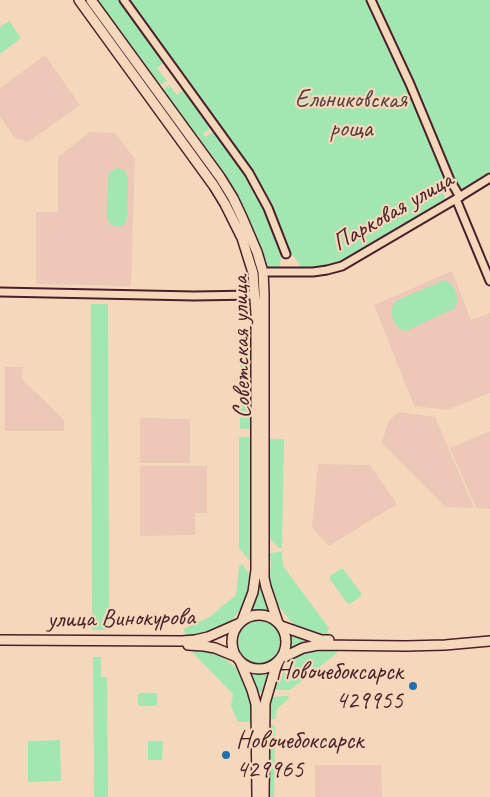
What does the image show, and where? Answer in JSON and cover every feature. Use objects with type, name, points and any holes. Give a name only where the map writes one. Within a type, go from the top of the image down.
[{"type":"main road","name":"Советская улица","points":[[79,0],[214,186],[225,204],[258,272],[264,293],[264,578],[280,624]]},
{"type":"main road","name":"Советская улица","points":[[91,0],[220,177],[233,198],[257,252],[258,272],[255,295],[256,576],[253,592],[241,622]]},
{"type":"main road","points":[[257,797],[256,704],[252,690],[233,648],[234,632],[241,622],[252,616],[262,615],[320,640],[458,640],[490,637]]},
{"type":"main road","name":"улица Винокурова","points":[[0,644],[29,642],[182,641],[208,637],[241,622]]},
{"type":"main road","points":[[264,797],[265,703],[286,642],[280,624]]},
{"type":"main road","name":"улица Винокурова","points":[[0,640],[204,646],[215,648],[238,659]]},
{"type":"main road","points":[[238,659],[250,667],[267,668],[303,648],[318,645],[406,646],[490,641]]},
{"type":"street","points":[[124,0],[249,173],[268,208],[286,254]]},
{"type":"street","points":[[371,0],[410,84],[458,198],[490,281]]},
{"type":"street","name":"Парковая улица","points":[[258,272],[320,271],[342,266],[490,178]]},
{"type":"street","points":[[0,292],[188,296],[255,295]]},
{"type":"shaded area","points":[[45,55],[80,105],[28,142],[15,138],[0,117],[0,88]]},
{"type":"shaded area","points":[[90,132],[115,133],[135,159],[131,286],[36,284],[36,212],[58,212],[58,157]]},
{"type":"shaded area","points":[[452,271],[471,320],[490,313],[490,393],[447,410],[414,406],[374,305]]},
{"type":"shaded area","points":[[5,367],[23,367],[22,379],[64,420],[64,431],[5,431]]},
{"type":"shaded area","points":[[399,412],[435,417],[474,508],[445,507],[382,443],[388,421]]},
{"type":"shaded area","points":[[140,418],[190,419],[190,463],[140,463]]},
{"type":"shaded area","points":[[490,431],[490,509],[476,508],[450,448]]},
{"type":"shaded area","points":[[318,464],[370,465],[397,504],[329,546],[312,528]]},
{"type":"shaded area","points":[[140,466],[207,466],[207,513],[195,513],[195,535],[140,536]]},
{"type":"shaded area","points":[[315,765],[381,765],[382,797],[315,797]]},
{"type":"green space","points":[[98,0],[121,0],[213,126],[203,134],[205,137],[214,131],[246,176],[282,254],[279,268],[269,268],[265,265],[197,140],[200,136],[196,135],[164,92],[164,88],[169,85],[177,95],[183,90],[164,63],[157,68],[167,81],[158,84]]},
{"type":"green space","name":"Ельниковская роща","points":[[128,0],[490,0],[490,172],[461,191],[454,178],[443,184],[445,201],[346,263],[326,268],[301,268],[296,259],[288,252],[272,209],[198,98]]},
{"type":"green space","points":[[9,21],[21,38],[0,54],[0,27]]},
{"type":"green space","points":[[118,168],[125,171],[128,178],[127,219],[124,225],[117,227],[110,224],[107,218],[108,176],[111,171]]},
{"type":"green space","points":[[444,280],[454,288],[457,296],[455,308],[406,331],[400,329],[395,324],[392,308],[396,301]]},
{"type":"green space","points":[[91,304],[108,304],[109,630],[92,630]]},
{"type":"green space","points":[[240,335],[249,335],[251,429],[240,429]]},
{"type":"green space","points":[[239,437],[251,437],[253,564],[239,548]]},
{"type":"green space","points":[[271,439],[284,439],[282,548],[279,548],[267,536],[266,442]]},
{"type":"green space","points":[[259,465],[261,576],[271,611],[250,613],[248,611],[251,603]]},
{"type":"green space","points":[[282,552],[283,566],[329,628],[327,633],[333,635],[333,639],[323,638],[310,633],[291,622],[274,599],[267,569],[271,569],[270,553]]},
{"type":"green space","points":[[242,564],[252,577],[247,599],[234,618],[220,629],[202,637],[186,638],[184,629],[211,616],[236,595],[239,567]]},
{"type":"green space","points":[[343,569],[361,593],[361,596],[350,604],[347,603],[330,579],[330,576]]},
{"type":"green space","points":[[256,620],[264,620],[276,626],[282,642],[276,658],[264,664],[256,664],[244,658],[238,646],[238,638],[244,626]]},
{"type":"green space","points":[[292,632],[303,638],[304,642],[302,645],[291,650],[288,647],[288,635]]},
{"type":"green space","points":[[187,647],[212,651],[236,668],[251,691],[255,714],[251,722],[238,722],[231,706],[233,694]]},
{"type":"green space","points":[[337,648],[337,653],[290,690],[275,690],[276,682],[281,673],[289,663],[300,655],[308,650]]},
{"type":"green space","points":[[93,657],[101,657],[101,677],[107,677],[108,797],[94,797]]},
{"type":"green space","points":[[250,669],[263,672],[269,670],[271,673],[262,692],[256,693],[247,672]]},
{"type":"green space","points":[[140,693],[155,693],[157,695],[156,706],[140,706],[138,704],[138,695]]},
{"type":"green space","points":[[288,696],[289,698],[277,709],[275,719],[268,719],[270,697]]},
{"type":"green space","points":[[269,725],[275,727],[274,797],[266,797]]},
{"type":"green space","points":[[60,740],[61,781],[28,782],[28,741]]},
{"type":"green space","points":[[148,741],[163,741],[162,760],[148,760]]},
{"type":"place","name":"Новочебоксарск 429955","points":[[413,686]]},
{"type":"place","name":"Новочебоксарск 429965","points":[[226,755]]}]
